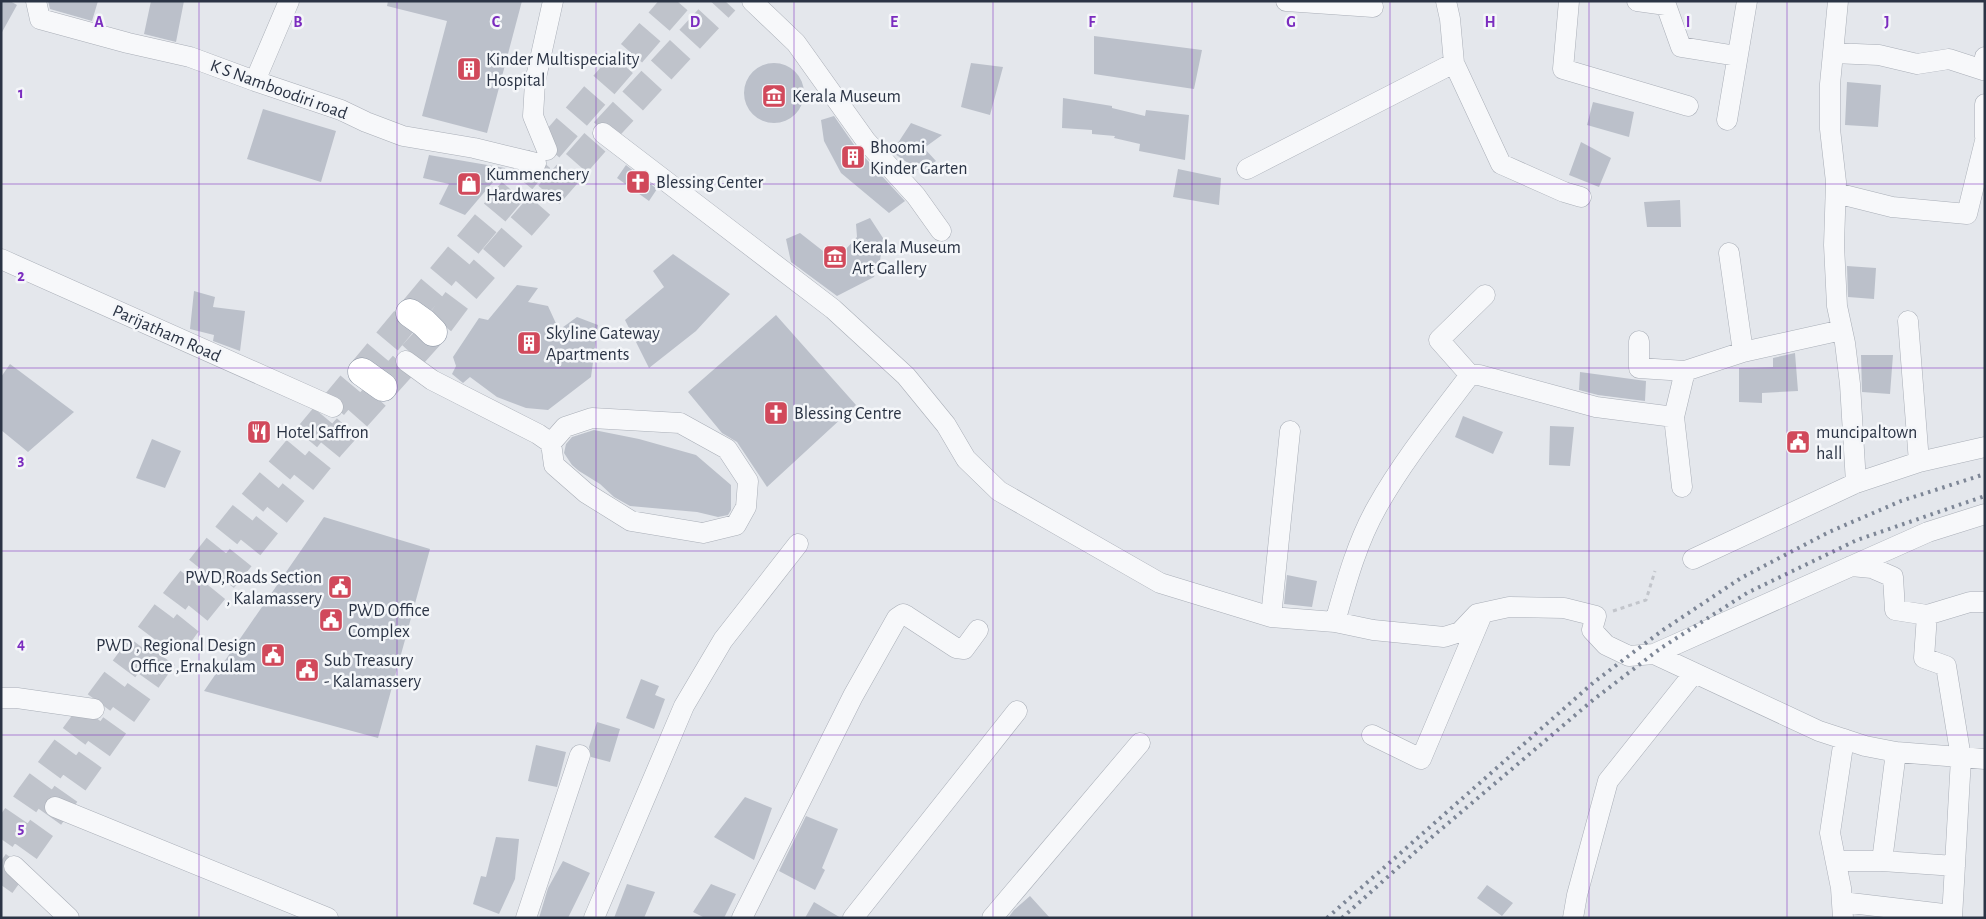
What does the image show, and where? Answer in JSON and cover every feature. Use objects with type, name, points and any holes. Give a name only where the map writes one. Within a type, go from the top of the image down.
[{"type":"highway","points":[[410,313],[433,332]]},
{"type":"street","name":"K S Namboodiri road","points":[[36,1],[40,19],[128,43],[190,57],[341,110],[403,136],[474,148],[541,156],[534,116],[535,82],[553,1]]},
{"type":"street","points":[[255,81],[289,1]]},
{"type":"street","points":[[752,1],[796,43],[866,141],[916,196],[941,231]]},
{"type":"street","points":[[1286,1],[1373,7]]},
{"type":"street","points":[[1446,1],[1450,19],[1454,63],[1502,164],[1564,192],[1582,197]]},
{"type":"street","points":[[1570,1],[1563,69],[1688,106]]},
{"type":"street","points":[[1638,1],[1666,5],[1680,47],[1737,56]]},
{"type":"street","points":[[1727,120],[1747,1]]},
{"type":"street","points":[[1838,1],[1830,84],[1830,129],[1836,182],[1834,245],[1837,306],[1850,384],[1856,483]]},
{"type":"street","points":[[1833,53],[1879,55],[1917,64],[1948,59],[1984,70]]},
{"type":"street","points":[[1247,169],[1454,63]]},
{"type":"street","points":[[1985,104],[1985,137]]},
{"type":"street","points":[[603,133],[840,316],[906,376],[946,424],[966,459],[999,491],[1160,583],[1271,617],[1335,622],[1374,630],[1444,637],[1460,632],[1477,614],[1509,607],[1564,608],[1596,616],[1592,630],[1606,645],[1629,656],[1654,654],[1928,532],[1983,517]]},
{"type":"street","points":[[1836,193],[1892,207],[1967,214],[1985,141]]},
{"type":"street","points":[[1729,253],[1743,352]]},
{"type":"street","name":"Parijatham Road","points":[[1,259],[333,407]]},
{"type":"street","points":[[1485,295],[1439,340],[1470,375],[1479,375],[1596,407],[1674,417]]},
{"type":"street","points":[[1908,321],[1919,462]]},
{"type":"street","points":[[1639,341],[1639,368],[1685,371],[1743,352],[1842,330]]},
{"type":"street","points":[[406,361],[432,380],[538,434],[551,443],[554,465],[586,494],[631,521],[703,533],[736,525],[746,507],[748,481],[727,449],[680,423],[592,418],[565,426],[551,443]]},
{"type":"street","points":[[1682,487],[1674,417],[1685,371]]},
{"type":"street","points":[[1335,622],[1351,565],[1376,507],[1414,450],[1470,375]]},
{"type":"street","points":[[1271,617],[1290,431]]},
{"type":"street","points":[[1693,559],[1856,483],[1919,462],[1985,447]]},
{"type":"street","points":[[594,918],[684,706],[723,640],[798,544]]},
{"type":"street","points":[[1851,566],[1872,568],[1893,577],[1895,610],[1927,615],[1970,602],[1985,602]]},
{"type":"street","points":[[1372,735],[1421,759],[1482,613]]},
{"type":"street","points":[[742,918],[853,696],[897,618],[903,614],[956,648],[964,649],[978,630]]},
{"type":"street","points":[[1844,739],[1830,833],[1843,910],[1952,916],[1962,758],[1946,666],[1924,658],[1927,615]]},
{"type":"street","points":[[1654,654],[1819,731],[1844,739],[1896,752],[1985,759]]},
{"type":"street","points":[[1573,918],[1577,895],[1608,782],[1694,672]]},
{"type":"street","points":[[1,698],[17,698],[94,709]]},
{"type":"street","points":[[853,918],[1017,711]]},
{"type":"street","points":[[992,918],[1140,743]]},
{"type":"street","points":[[1882,861],[1896,752]]},
{"type":"street","points":[[526,918],[580,755]]},
{"type":"street","points":[[55,807],[328,918]]},
{"type":"street","points":[[1836,861],[1882,861],[1955,866]]},
{"type":"street","points":[[14,866],[69,918]]},
{"type":"path","points":[[1596,616],[1646,600],[1655,571]]},
{"type":"building","points":[[1,1],[10,1],[17,5],[1,34]]},
{"type":"building","points":[[48,1],[98,1],[92,21],[50,9]]},
{"type":"building","points":[[151,1],[184,1],[176,42],[144,34]]},
{"type":"building","name":"Kinder Multispeciality Hospital","points":[[388,1],[522,1],[487,133],[422,116],[447,21],[387,6]]},
{"type":"building","points":[[1094,36],[1202,50],[1194,89],[1094,74]]},
{"type":"building","name":"Kerala Museum","points":[[774,63],[790,68],[795,72],[799,77],[804,93],[799,109],[795,114],[790,118],[774,123],[758,118],[753,114],[749,109],[744,93],[749,77],[753,72],[758,68]]},
{"type":"building","points":[[971,63],[1003,67],[990,115],[961,107]]},
{"type":"building","points":[[1847,82],[1881,85],[1878,127],[1845,125]]},
{"type":"building","points":[[1063,98],[1112,106],[1112,108],[1145,116],[1146,110],[1189,115],[1185,160],[1139,151],[1140,144],[1114,138],[1115,136],[1092,134],[1092,130],[1062,128]]},
{"type":"building","points":[[1593,102],[1634,112],[1629,137],[1587,125]]},
{"type":"building","points":[[263,109],[336,131],[321,182],[247,159]]},
{"type":"building","name":"Bhoomi Kinder Garten","points":[[834,116],[857,149],[905,201],[889,213],[841,173],[824,141],[821,120]]},
{"type":"building","points":[[911,123],[942,135],[924,148],[936,161],[921,172],[892,152]]},
{"type":"building","points":[[1581,142],[1611,158],[1599,187],[1569,175]]},
{"type":"building","points":[[429,155],[505,168],[465,215],[439,204],[449,184],[423,178]]},
{"type":"building","name":"Blessing Center","points":[[626,165],[657,189],[649,201],[617,178]]},
{"type":"building","points":[[1178,169],[1221,178],[1219,205],[1173,197]]},
{"type":"building","points":[[1680,200],[1681,227],[1647,227],[1644,202]]},
{"type":"building","name":"Kerala Museum Art Gallery","points":[[870,218],[883,238],[880,261],[874,277],[837,296],[791,262],[786,239],[800,233],[823,251],[835,253],[845,250],[857,237],[856,224]]},
{"type":"building","points":[[673,254],[730,294],[696,331],[649,368],[625,320],[664,287],[653,271]]},
{"type":"building","points":[[1847,266],[1876,268],[1874,299],[1848,297]]},
{"type":"building","name":"Skyline Gateway Apartments","points":[[517,285],[538,288],[528,302],[548,306],[559,330],[577,317],[598,325],[591,377],[548,410],[526,408],[497,397],[470,377],[463,383],[452,374],[456,366],[453,357],[479,318],[488,320]]},
{"type":"building","points":[[194,291],[215,297],[213,307],[245,311],[240,351],[213,341],[214,335],[190,329]]},
{"type":"building","points":[[776,315],[856,405],[767,487],[737,442],[722,433],[688,392]]},
{"type":"building","points":[[1795,353],[1798,391],[1762,393],[1762,403],[1739,402],[1739,368],[1773,367],[1773,358]]},
{"type":"building","points":[[1861,355],[1893,355],[1890,394],[1862,392]]},
{"type":"building","points":[[10,364],[74,412],[28,452],[1,430],[1,377]]},
{"type":"building","points":[[1580,372],[1646,381],[1645,401],[1598,395],[1579,390]]},
{"type":"building","points":[[1463,416],[1503,432],[1493,454],[1455,437]]},
{"type":"building","points":[[1550,426],[1574,427],[1570,466],[1549,465]]},
{"type":"building","points":[[594,430],[639,439],[696,455],[731,485],[731,510],[728,515],[718,517],[697,512],[630,506],[614,497],[600,484],[572,465],[564,453],[566,444],[572,437]]},
{"type":"building","points":[[152,439],[181,451],[165,488],[136,478]]},
{"type":"building","name":"PWD Office Complex","points":[[324,517],[430,549],[378,738],[204,691]]},
{"type":"building","points":[[1287,575],[1317,581],[1312,607],[1284,604]]},
{"type":"building","points":[[641,679],[659,686],[655,695],[665,699],[654,729],[626,718]]},
{"type":"building","points":[[597,722],[620,729],[610,762],[591,757],[589,747]]},
{"type":"building","points":[[536,745],[566,752],[557,787],[528,781]]},
{"type":"building","points":[[745,797],[772,808],[754,860],[714,837]]},
{"type":"building","points":[[806,816],[838,829],[822,868],[825,870],[815,890],[779,871]]},
{"type":"building","points":[[496,837],[519,839],[515,879],[499,914],[473,904],[481,876],[486,877]]},
{"type":"building","points":[[563,861],[590,873],[568,918],[539,918],[548,888]]},
{"type":"building","points":[[627,884],[655,892],[644,918],[614,918]]},
{"type":"building","points":[[711,884],[736,894],[724,918],[705,918],[693,912]]},
{"type":"building","points":[[1487,885],[1513,903],[1502,916],[1477,898]]},
{"type":"building","points":[[1030,896],[1050,918],[1008,918],[1014,910]]},
{"type":"building","points":[[814,902],[841,918],[805,918]]},
{"type":"tunnel","points":[[1,839],[31,795],[179,595],[249,507],[536,163],[677,1]]},
{"type":"tunnel","points":[[1,885],[186,625],[330,447],[433,332],[457,300],[603,133],[725,1]]},
{"type":"railway","points":[[1327,918],[1594,682],[1663,630],[1741,578],[1829,532],[1901,501],[1985,474]]},
{"type":"railway","points":[[1342,918],[1432,837],[1593,700],[1661,648],[1747,593],[1857,540],[1985,496]]},
{"type":"place","name":"Kinder Multispeciality Hospital","points":[[469,69]]},
{"type":"place","name":"Kerala Museum","points":[[774,96]]},
{"type":"place","name":"Bhoomi Kinder Garten","points":[[853,157]]},
{"type":"place","name":"Blessing Center","points":[[638,182]]},
{"type":"place","name":"Kummenchery Hardwares","points":[[469,184]]},
{"type":"place","name":"Kerala Museum Art Gallery","points":[[835,257]]},
{"type":"place","name":"Skyline Gateway Apartments","points":[[529,343]]},
{"type":"place","name":"Blessing Centre","points":[[776,413]]},
{"type":"place","name":"Hotel Saffron","points":[[259,432]]},
{"type":"place","name":"muncipaltown hall","points":[[1798,442]]},
{"type":"place","name":"PWD,Roads Section , Kalamassery","points":[[340,587]]},
{"type":"place","name":"PWD Office Complex","points":[[331,620]]},
{"type":"place","name":"PWD , Regional Design Office ,Ernakulam","points":[[273,655]]},
{"type":"place","name":"Sub Treasury - Kalamassery","points":[[307,670]]}]
